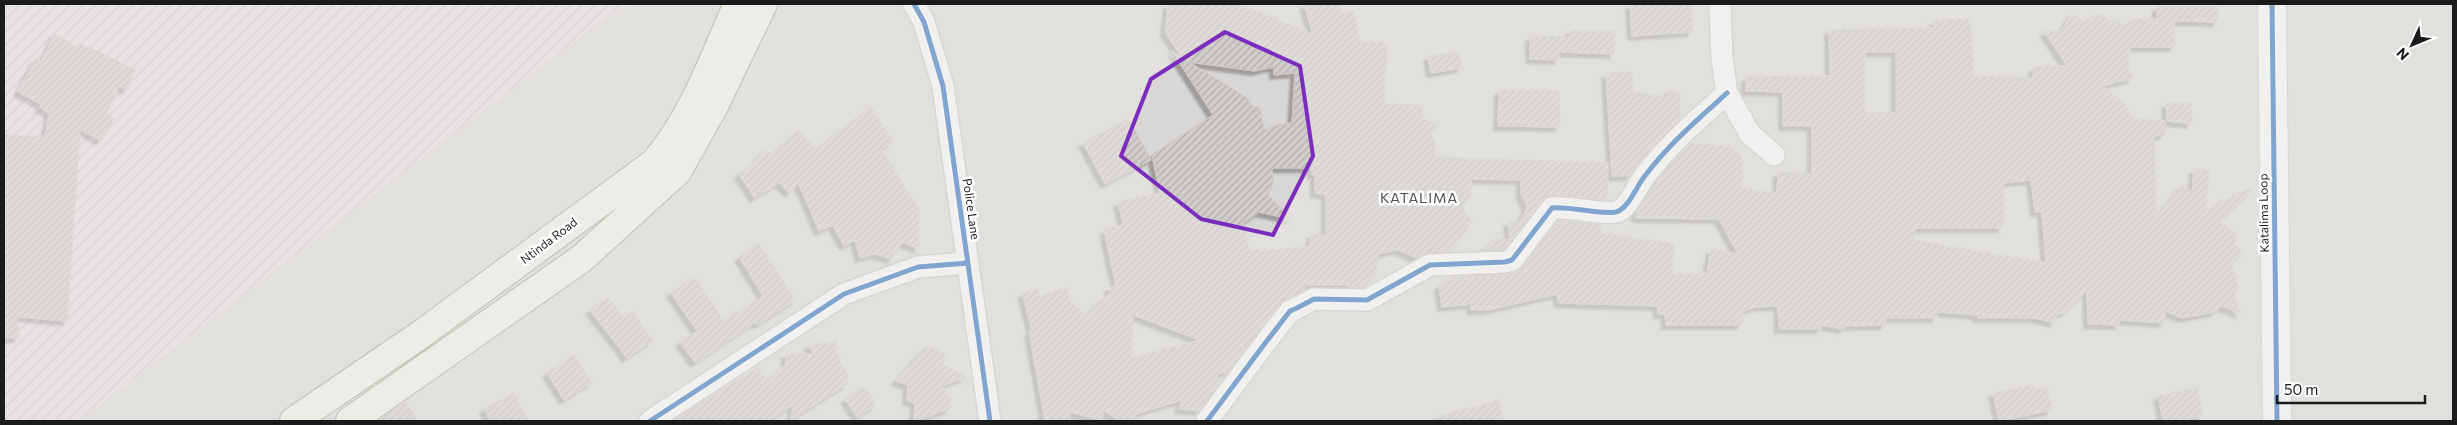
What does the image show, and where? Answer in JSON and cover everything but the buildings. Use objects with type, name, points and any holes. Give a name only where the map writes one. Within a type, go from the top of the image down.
[{"type":"main road","name":"Ntinda Road","points":[[294,421],[450,313],[654,163],[672,141],[689,114],[738,4]]},
{"type":"main road","points":[[350,421],[581,259],[677,172],[714,106],[763,4]]},
{"type":"street","name":"Police Lane","points":[[914,4],[924,22],[943,86],[990,421]]},
{"type":"street","points":[[1720,4],[1722,59],[1727,93],[1750,134],[1774,155]]},
{"type":"street","name":"Katalima Loop","points":[[2272,4],[2277,421]]},
{"type":"street","points":[[1207,421],[1290,311],[1314,299],[1367,300],[1430,265],[1506,262],[1512,260],[1552,208],[1564,207],[1616,212],[1624,208],[1663,151],[1727,93]]},
{"type":"street","points":[[650,421],[844,294],[918,267],[968,263]]},
{"type":"highlighted area","points":[[1225,32],[1300,66],[1313,156],[1273,235],[1201,219],[1121,156],[1151,79]]},
{"type":"shaded area","points":[[4,4],[2453,4],[2453,421],[4,421]]},
{"type":"shaded area","points":[[4,4],[637,4],[610,14],[78,421],[4,421]]},
{"type":"cycle path","points":[[914,4],[924,22],[943,86],[990,421]]},
{"type":"cycle path","points":[[2272,4],[2277,421]]},
{"type":"cycle path","points":[[1207,421],[1290,311],[1314,299],[1367,300],[1430,265],[1505,262],[1512,260],[1552,208],[1616,212],[1624,207],[1644,177],[1663,154],[1727,93]]},
{"type":"cycle path","points":[[650,421],[844,294],[918,267],[968,263]]},
{"type":"district","name":"KATALIMA","points":[[1419,198]]}]
